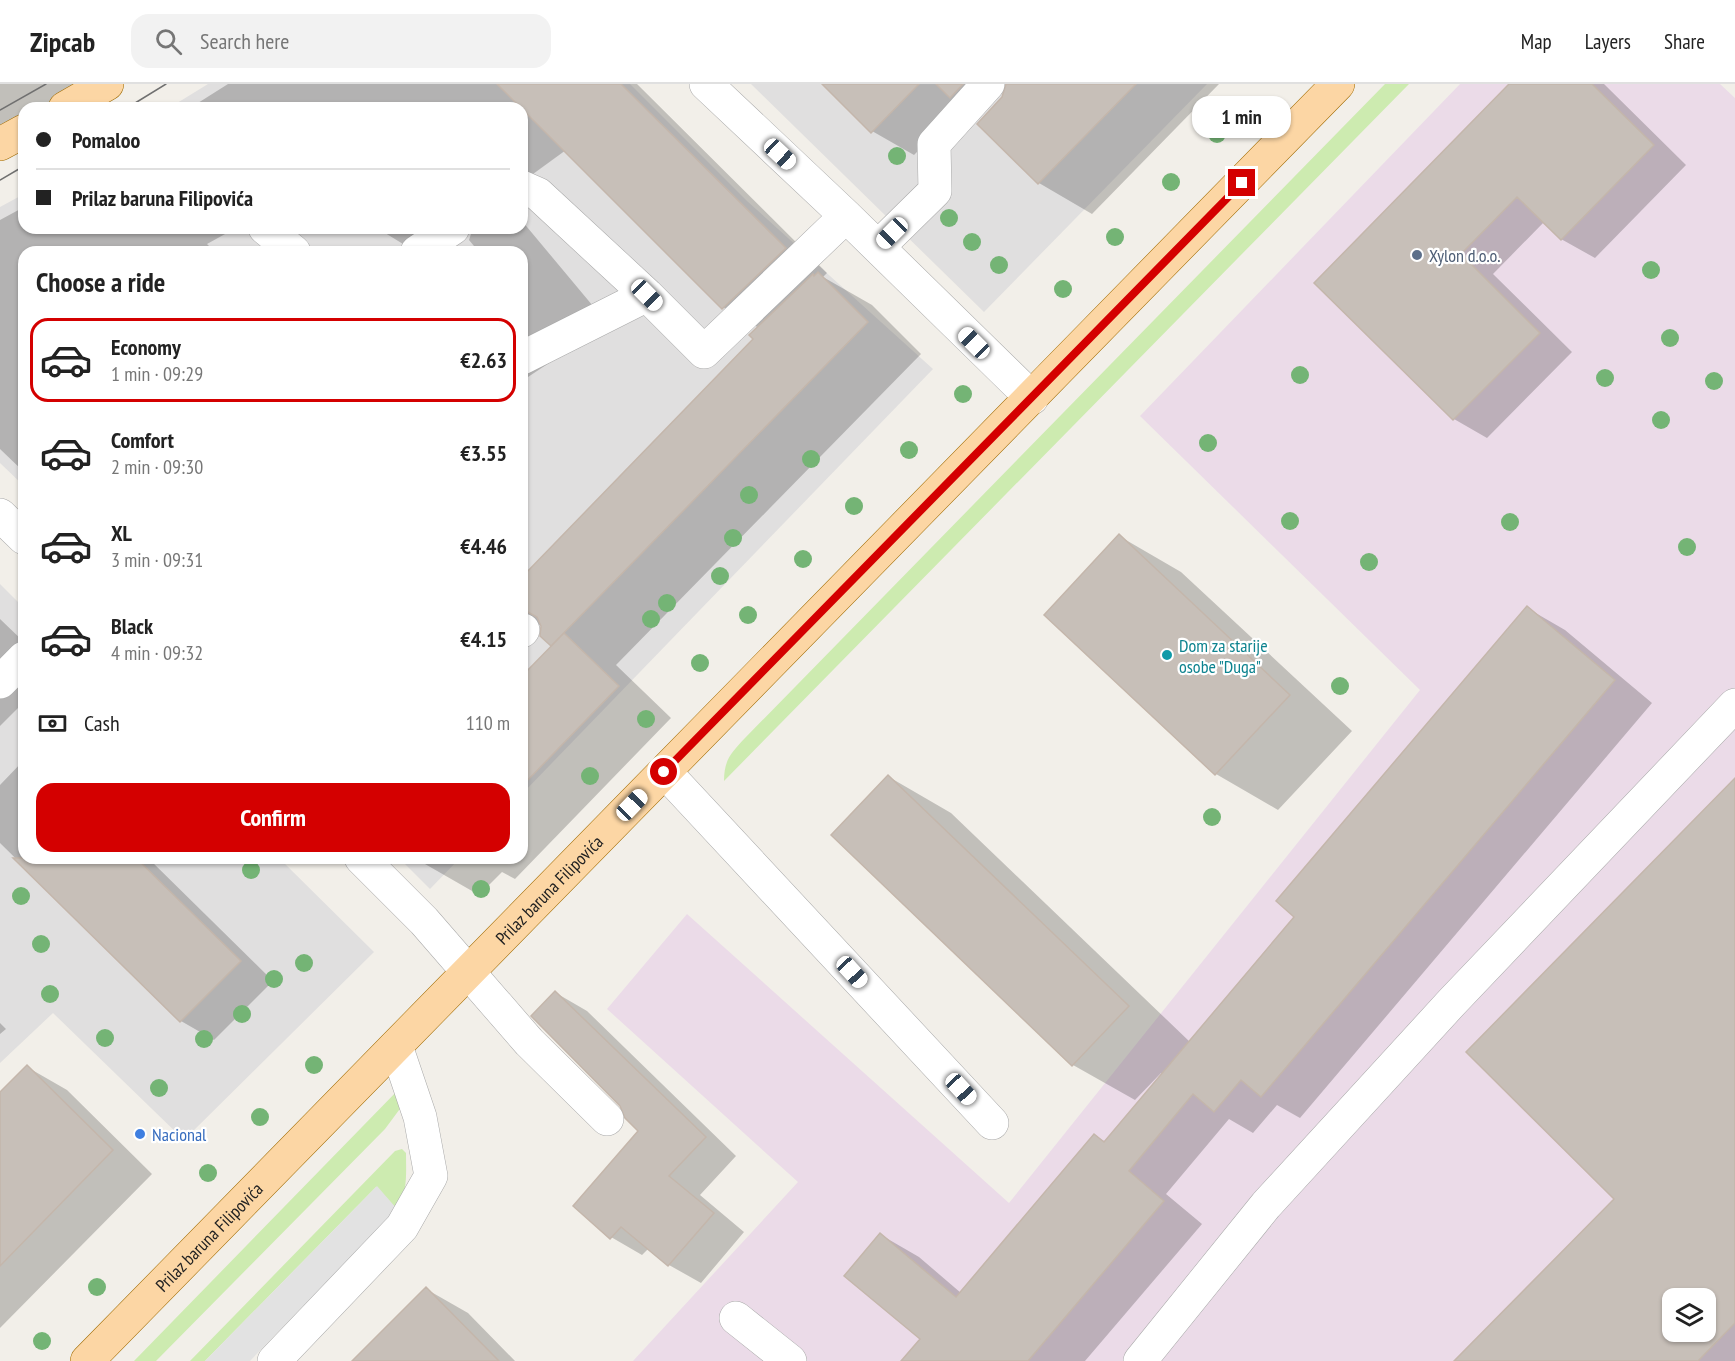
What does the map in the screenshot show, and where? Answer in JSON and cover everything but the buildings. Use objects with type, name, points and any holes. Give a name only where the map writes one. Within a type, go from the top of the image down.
[{"type":"main road","points":[[76,102],[107,84]]},
{"type":"main road","name":"Prilaz baruna Filipovića","points":[[87,1361],[1338,84]]},
{"type":"main road","points":[[0,144],[18,134]]},
{"type":"street","points":[[706,84],[846,216],[1032,398]]},
{"type":"street","points":[[878,247],[935,190],[934,144],[988,84]]},
{"type":"street","points":[[528,190],[538,194],[647,295],[704,352],[846,216]]},
{"type":"street","points":[[272,234],[287,246]]},
{"type":"street","points":[[426,246],[444,234]]},
{"type":"street","points":[[528,355],[647,295]]},
{"type":"street","points":[[0,515],[18,532]]},
{"type":"street","points":[[0,682],[18,664]]},
{"type":"street","points":[[1140,1361],[1282,1187],[1452,1002],[1731,717]]},
{"type":"street","points":[[664,772],[992,1123]]},
{"type":"street","points":[[367,864],[424,921],[529,1042],[608,1119]]},
{"type":"street","points":[[274,1361],[402,1227],[431,1176],[420,1116],[396,1046]]},
{"type":"street","points":[[736,1317],[790,1361]]},
{"type":"shaded area","points":[[208,84],[630,84],[747,201],[933,369],[528,788],[528,246],[18,246],[18,480],[0,463],[0,207],[18,197],[18,234],[528,234],[528,102],[179,102]]},
{"type":"shaded area","points":[[751,84],[1207,84],[984,312]]},
{"type":"shaded area","points":[[1460,84],[1720,84],[1735,98],[1735,1361],[633,1361],[798,1182],[607,1009],[687,914],[1009,1203],[1420,690],[1140,416]]},
{"type":"shaded area","points":[[0,584],[18,602],[18,864],[285,864],[374,952],[184,1140],[53,1013],[0,1063]]},
{"type":"shaded area","points":[[405,864],[454,864],[430,889]]},
{"type":"shaded area","points":[[377,1186],[397,1209],[250,1361],[205,1361]]},
{"type":"green space","points":[[1385,84],[1409,84],[724,781],[729,757],[745,738]]},
{"type":"green space","points":[[401,1087],[405,1102],[385,1129],[156,1361],[134,1361]]},
{"type":"green space","points":[[402,1149],[406,1153],[406,1182],[401,1203],[397,1209],[376,1187],[205,1361],[190,1361],[395,1151]]},
{"type":"tram line","points":[[0,110],[46,84]]},
{"type":"tram line","points":[[137,102],[166,84]]},
{"type":"tram line","points":[[0,180],[18,170]]},
{"type":"place","name":"Xylon d.o.o.","points":[[1417,255]]},
{"type":"place","name":"Dom za starije osobe \"Duga\"","points":[[1167,655]]},
{"type":"place","name":"Nacional","points":[[140,1134]]},
{"type":"route","points":[[664,772],[1242,183]]}]
